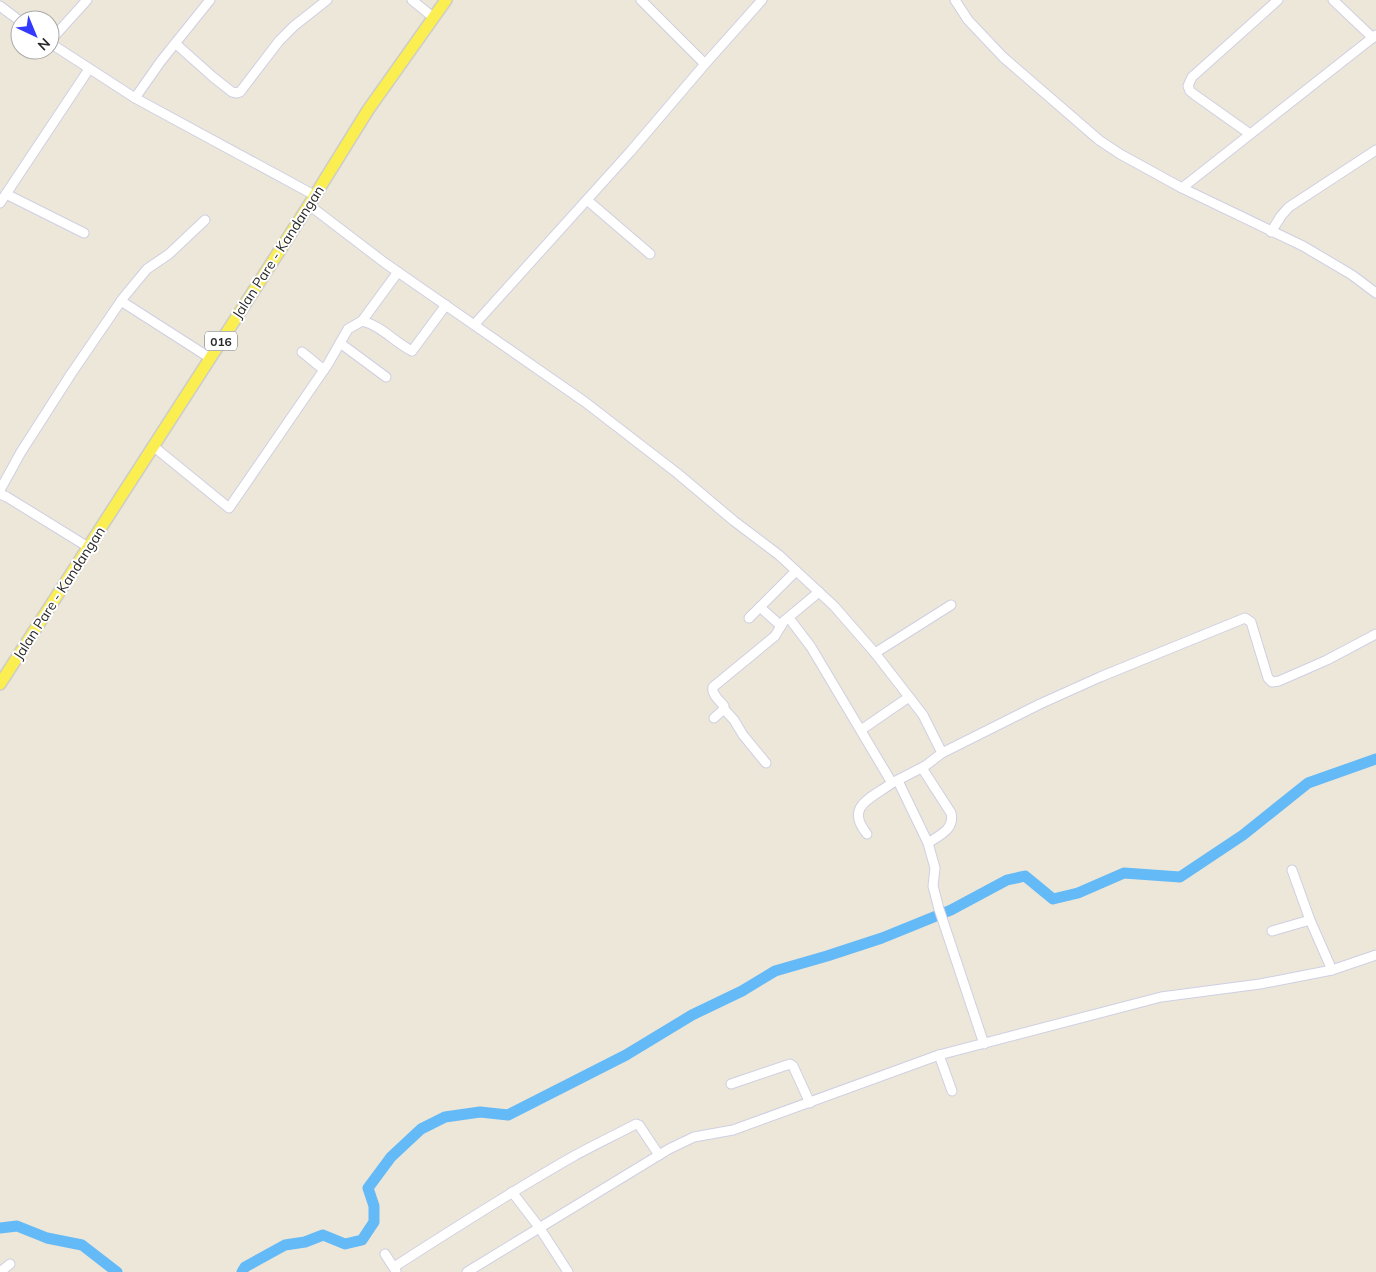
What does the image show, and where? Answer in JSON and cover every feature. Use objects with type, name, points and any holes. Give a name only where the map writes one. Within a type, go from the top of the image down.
[{"type":"main road","name":"Jalan Pare - Kandangan","points":[[0,684],[368,110],[446,0]]},
{"type":"street","points":[[60,31],[87,0]]},
{"type":"street","points":[[135,98],[161,61],[210,0]]},
{"type":"street","points":[[176,44],[213,77],[232,92],[237,93],[240,92],[279,41],[294,26],[328,0]]},
{"type":"street","points":[[412,0],[434,18]]},
{"type":"street","points":[[641,0],[705,64]]},
{"type":"street","points":[[474,325],[630,152],[762,0]]},
{"type":"street","points":[[955,0],[968,20],[1003,56],[1099,140],[1120,154],[1182,188],[1303,246],[1374,288]]},
{"type":"street","points":[[1250,134],[1194,95],[1188,86],[1192,76],[1278,0]]},
{"type":"street","points":[[1182,188],[1374,40],[1333,0]]},
{"type":"street","points":[[60,49],[135,98],[311,200],[398,272],[585,402],[677,473],[734,521],[779,555],[844,617],[876,653],[923,715],[942,753]]},
{"type":"street","points":[[0,203],[89,69]]},
{"type":"street","points":[[1272,232],[1281,216],[1289,208],[1376,150]]},
{"type":"street","points":[[6,194],[84,233]]},
{"type":"street","points":[[587,200],[650,254]]},
{"type":"street","points":[[0,490],[21,452],[66,382],[121,302],[147,269],[170,254],[205,220]]},
{"type":"street","points":[[152,446],[229,508],[324,370],[348,329],[362,321],[398,272]]},
{"type":"street","points":[[121,302],[210,358]]},
{"type":"street","points":[[362,321],[378,327],[412,351],[446,305]]},
{"type":"street","points":[[340,343],[386,376]]},
{"type":"street","points":[[302,352],[324,370]]},
{"type":"street","points":[[0,494],[88,547]]},
{"type":"street","points":[[749,618],[796,571]]},
{"type":"street","points":[[766,763],[724,709],[713,691],[713,687],[775,636],[781,626],[818,592]]},
{"type":"street","points":[[876,653],[951,605]]},
{"type":"street","points":[[760,607],[781,626]]},
{"type":"street","points":[[789,618],[811,647],[895,782],[928,843],[934,868],[933,886],[939,909],[984,1044]]},
{"type":"street","points":[[866,834],[857,819],[857,814],[867,800],[922,768],[942,753],[1040,704],[1100,677],[1242,619],[1247,619],[1251,622],[1268,678],[1272,682],[1327,660],[1376,634]]},
{"type":"street","points":[[861,730],[909,698]]},
{"type":"street","points":[[714,718],[724,709]]},
{"type":"street","points":[[922,768],[951,813],[952,818],[948,829],[928,843]]},
{"type":"street","points":[[1292,870],[1310,920],[1332,970]]},
{"type":"street","points":[[1272,931],[1310,920]]},
{"type":"street","points":[[467,1272],[688,1139],[728,1132],[939,1055],[1161,997],[1260,984],[1332,970],[1376,955]]},
{"type":"street","points":[[939,1055],[952,1091]]},
{"type":"street","points":[[731,1084],[790,1064],[793,1066],[810,1103]]},
{"type":"street","points":[[385,1254],[395,1270],[512,1192],[576,1155],[637,1124],[659,1155]]},
{"type":"street","points":[[512,1192],[539,1227],[568,1272]]},
{"type":"street","points":[[0,1272],[10,1264]]},
{"type":"waterway","points":[[242,1272],[245,1267],[285,1245],[305,1242],[323,1235],[345,1244],[362,1240],[374,1222],[374,1206],[368,1188],[391,1157],[421,1129],[445,1117],[480,1112],[508,1115],[626,1055],[692,1015],[742,991],[775,971],[882,938],[951,910],[1007,880],[1025,876],[1053,899],[1078,893],[1124,873],[1180,877],[1243,835],[1308,783],[1376,759]]},
{"type":"waterway","points":[[0,1228],[17,1226],[47,1238],[82,1245],[117,1272]]}]
